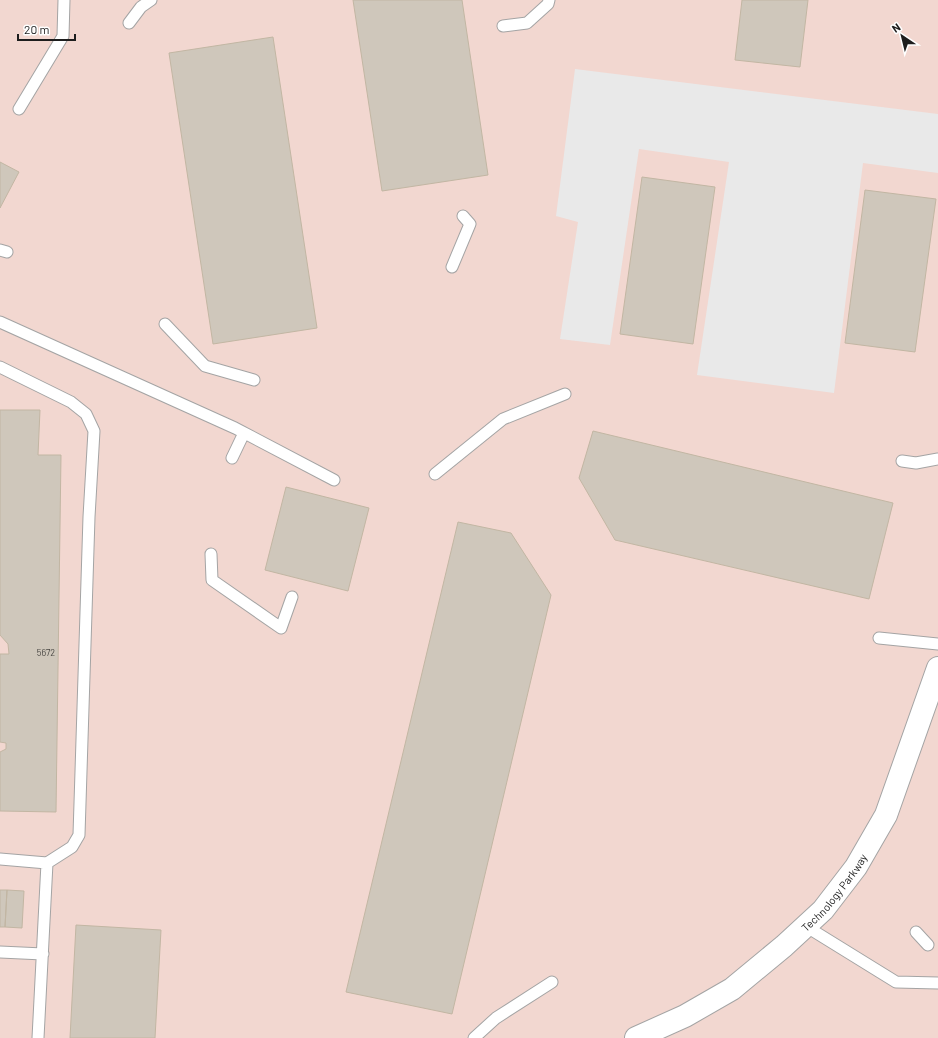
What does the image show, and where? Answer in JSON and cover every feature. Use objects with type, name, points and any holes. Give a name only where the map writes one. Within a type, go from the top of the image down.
[{"type":"street","name":"Technology Parkway","points":[[636,1038],[685,1016],[732,989],[824,910],[856,867],[886,815],[938,668]]},
{"type":"lane","points":[[19,109],[63,36],[64,0]]},
{"type":"lane","points":[[129,23],[141,7],[151,0]]},
{"type":"lane","points":[[502,26],[527,23],[548,4],[549,0]]},
{"type":"lane","points":[[452,266],[470,224],[463,216]]},
{"type":"lane","points":[[0,322],[244,433],[334,480]]},
{"type":"lane","points":[[165,324],[205,366],[254,380]]},
{"type":"lane","points":[[0,367],[71,402],[86,414],[94,431],[89,517],[79,835],[72,848],[47,863],[0,859]]},
{"type":"lane","points":[[435,474],[503,419],[565,394]]},
{"type":"lane","points":[[232,458],[244,433]]},
{"type":"lane","points":[[902,461],[916,463],[938,459]]},
{"type":"lane","points":[[211,554],[212,580],[281,628],[292,597]]},
{"type":"lane","points":[[879,638],[938,644]]},
{"type":"lane","points":[[38,1038],[47,863]]},
{"type":"lane","points":[[807,926],[896,982],[938,983]]},
{"type":"lane","points":[[916,932],[928,945]]},
{"type":"lane","points":[[0,952],[43,954]]},
{"type":"lane","points":[[474,1038],[496,1018],[552,982]]},
{"type":"shaded area","points":[[0,0],[938,0],[938,1038],[0,1038]]},
{"type":"shaded area","points":[[575,69],[938,114],[938,173],[863,163],[834,393],[697,375],[729,162],[639,149],[610,345],[560,339],[578,222],[556,216]]},
{"type":"building","points":[[353,0],[462,0],[488,175],[382,191]]},
{"type":"building","points":[[742,0],[808,0],[800,67],[735,60]]},
{"type":"building","points":[[273,37],[317,328],[213,344],[169,53]]},
{"type":"building","points":[[0,162],[19,172],[0,208]]},
{"type":"building","points":[[642,177],[715,187],[693,344],[620,334]]},
{"type":"building","points":[[865,190],[936,199],[915,352],[845,343]]},
{"type":"building","points":[[0,410],[40,410],[38,455],[61,455],[56,812],[0,811],[0,752],[6,749],[6,743],[0,742],[0,654],[9,654],[8,644],[0,635]]},
{"type":"building","points":[[593,431],[893,503],[869,599],[615,540],[579,478]]},
{"type":"building","points":[[286,487],[369,508],[348,591],[265,570]]},
{"type":"building","points":[[458,522],[511,533],[551,595],[452,1014],[346,992]]},
{"type":"building","points":[[0,890],[7,890],[5,927],[0,927]]},
{"type":"building","points":[[7,890],[24,891],[22,928],[5,927]]},
{"type":"building","points":[[76,925],[161,930],[155,1038],[70,1038]]}]
